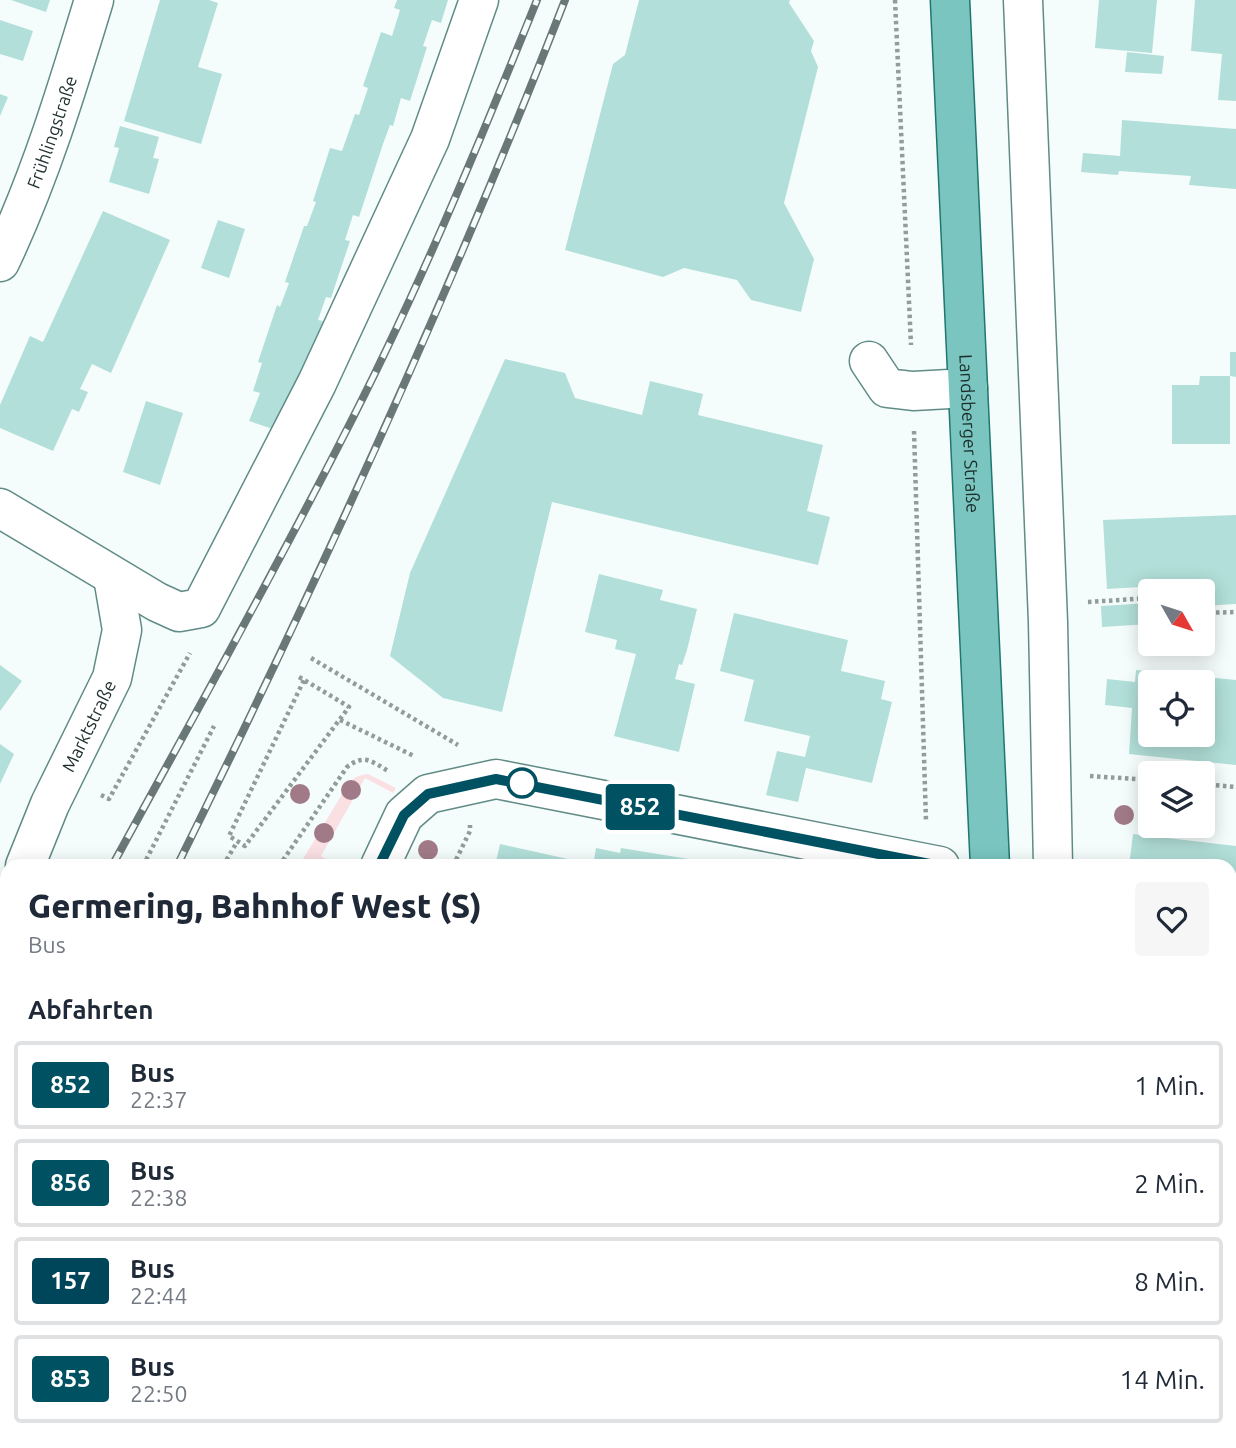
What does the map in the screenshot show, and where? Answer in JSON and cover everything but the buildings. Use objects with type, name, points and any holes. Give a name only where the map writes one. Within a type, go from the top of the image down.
[{"type":"main road","name":"Landsberger Straße","points":[[950,0],[990,859]]},
{"type":"street","name":"Frühlingstraße","points":[[0,262],[18,223],[63,103],[94,0]]},
{"type":"street","points":[[0,508],[157,602],[179,612],[201,608],[317,383],[429,139],[479,0]]},
{"type":"street","points":[[1023,0],[1047,606],[1053,859]]},
{"type":"street","points":[[869,361],[887,388],[913,391],[968,388]]},
{"type":"street","name":"Marktstraße","points":[[28,859],[50,804],[112,678],[122,630],[113,577]]},
{"type":"street","points":[[383,859],[404,815],[428,794],[496,779],[901,859]]},
{"type":"path","points":[[1047,606],[1138,599]]},
{"type":"path","points":[[1215,613],[1236,612]]},
{"type":"path","points":[[311,658],[460,746],[465,785]]},
{"type":"path","points":[[301,679],[349,707],[340,720],[245,846],[229,836],[301,679]]},
{"type":"path","points":[[340,720],[423,761]]},
{"type":"path","points":[[147,859],[214,726]]},
{"type":"path","points":[[1051,773],[1138,779]]},
{"type":"path","points":[[1215,785],[1236,787]]},
{"type":"path","points":[[227,859],[237,842]]},
{"type":"shaded area","points":[[368,774],[396,788],[393,793],[365,778],[321,856],[326,859],[303,859],[350,781]]},
{"type":"railway","points":[[116,859],[285,548],[368,387],[444,223],[537,0]]},
{"type":"railway","points":[[180,859],[281,653],[429,329],[565,0]]},
{"type":"bus line","name":"852","points":[[382,859],[404,815],[428,794],[496,779],[905,859]]}]
